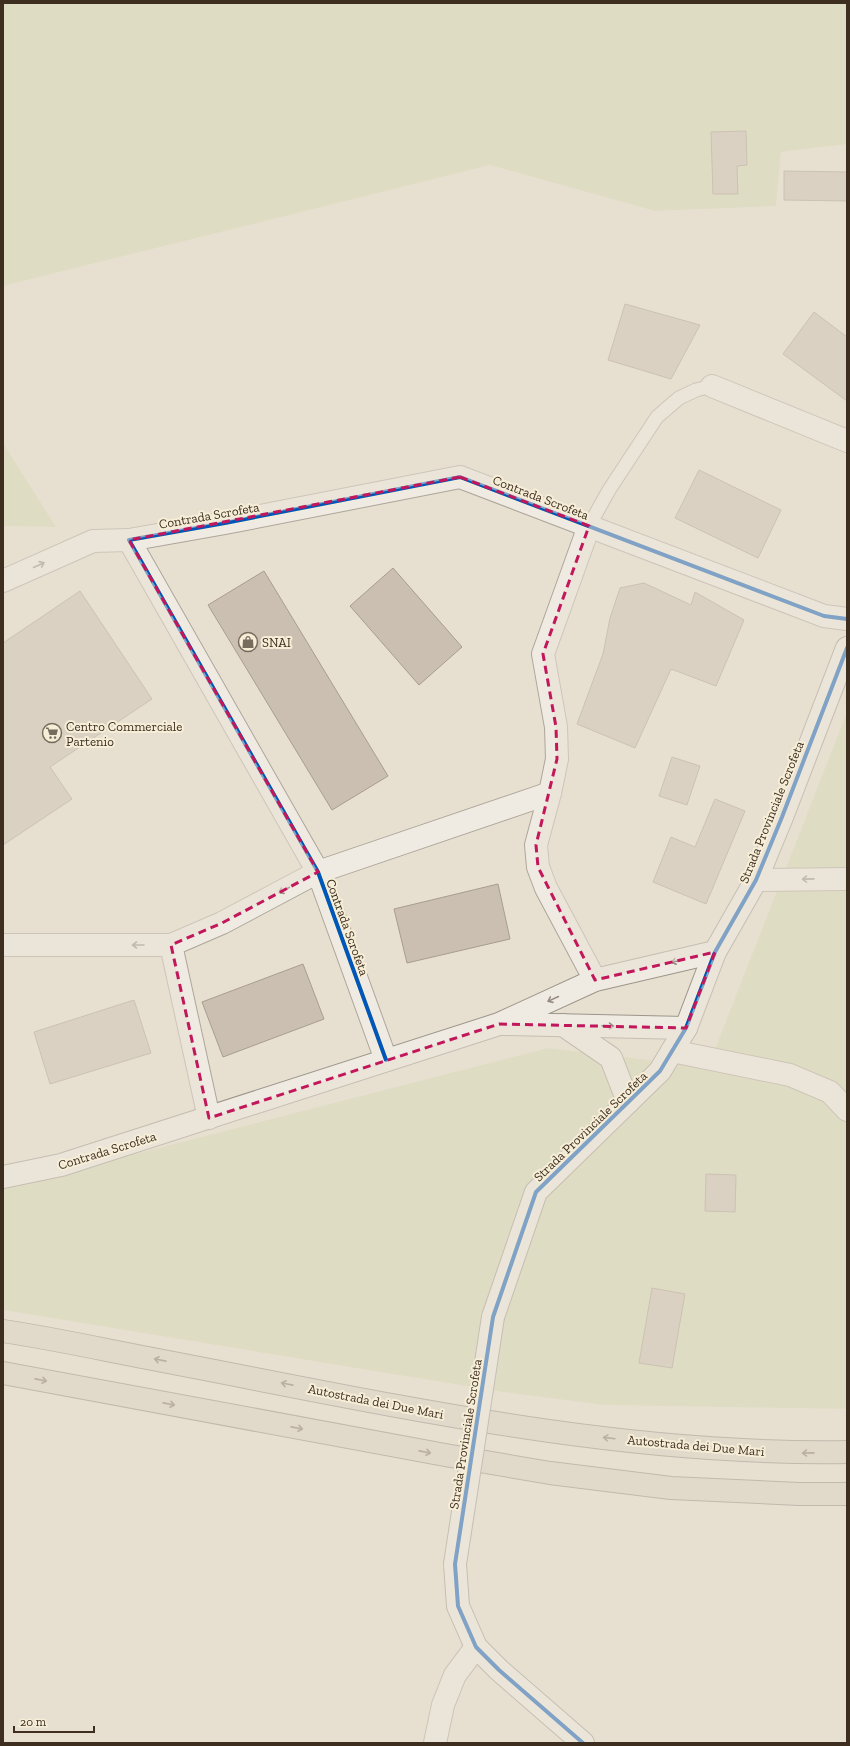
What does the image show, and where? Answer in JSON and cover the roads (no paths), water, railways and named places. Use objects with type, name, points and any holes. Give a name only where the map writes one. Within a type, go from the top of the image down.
[{"type":"highway","name":"Autostrada dei Due Mari","points":[[3,1331],[450,1415],[555,1431],[677,1446],[800,1453],[847,1452]]},
{"type":"highway","points":[[3,1373],[445,1456],[550,1473],[671,1488],[799,1494],[847,1494]]},
{"type":"street","points":[[712,386],[847,441]]},
{"type":"street","name":"Contrada Scrofeta","points":[[386,1060],[318,872],[129,540],[225,523],[460,477],[824,616],[847,619]]},
{"type":"street","points":[[589,526],[543,654],[556,727],[556,759],[550,793],[536,845],[538,867],[546,888],[595,980]]},
{"type":"street","points":[[3,581],[93,541],[129,540]]},
{"type":"street","name":"Strada Provinciale Scrofeta","points":[[583,1743],[499,1670],[476,1647],[458,1606],[456,1564],[493,1317],[536,1192],[660,1071],[686,1028],[715,952],[756,880],[847,648]]},
{"type":"street","points":[[3,945],[171,945],[222,923],[318,872],[550,793]]},
{"type":"street","points":[[756,880],[847,879]]},
{"type":"street","points":[[171,945],[209,1118]]},
{"type":"street","points":[[499,1024],[595,980],[715,952]]},
{"type":"street","points":[[499,1024],[686,1028]]},
{"type":"street","name":"Contrada Scrofeta","points":[[3,1177],[61,1165],[499,1024]]},
{"type":"street","points":[[563,1025],[611,1058],[628,1102]]},
{"type":"street","points":[[672,1052],[790,1075],[830,1092],[847,1110]]},
{"type":"street","points":[[435,1743],[443,1705],[455,1675],[476,1647]]},
{"type":"lane","points":[[589,526],[657,416],[679,398],[696,390],[712,386]]},
{"type":"place","name":"SNAI","points":[[248,642]]},
{"type":"place","name":"Centro Commerciale Partenio","points":[[52,733]]}]
